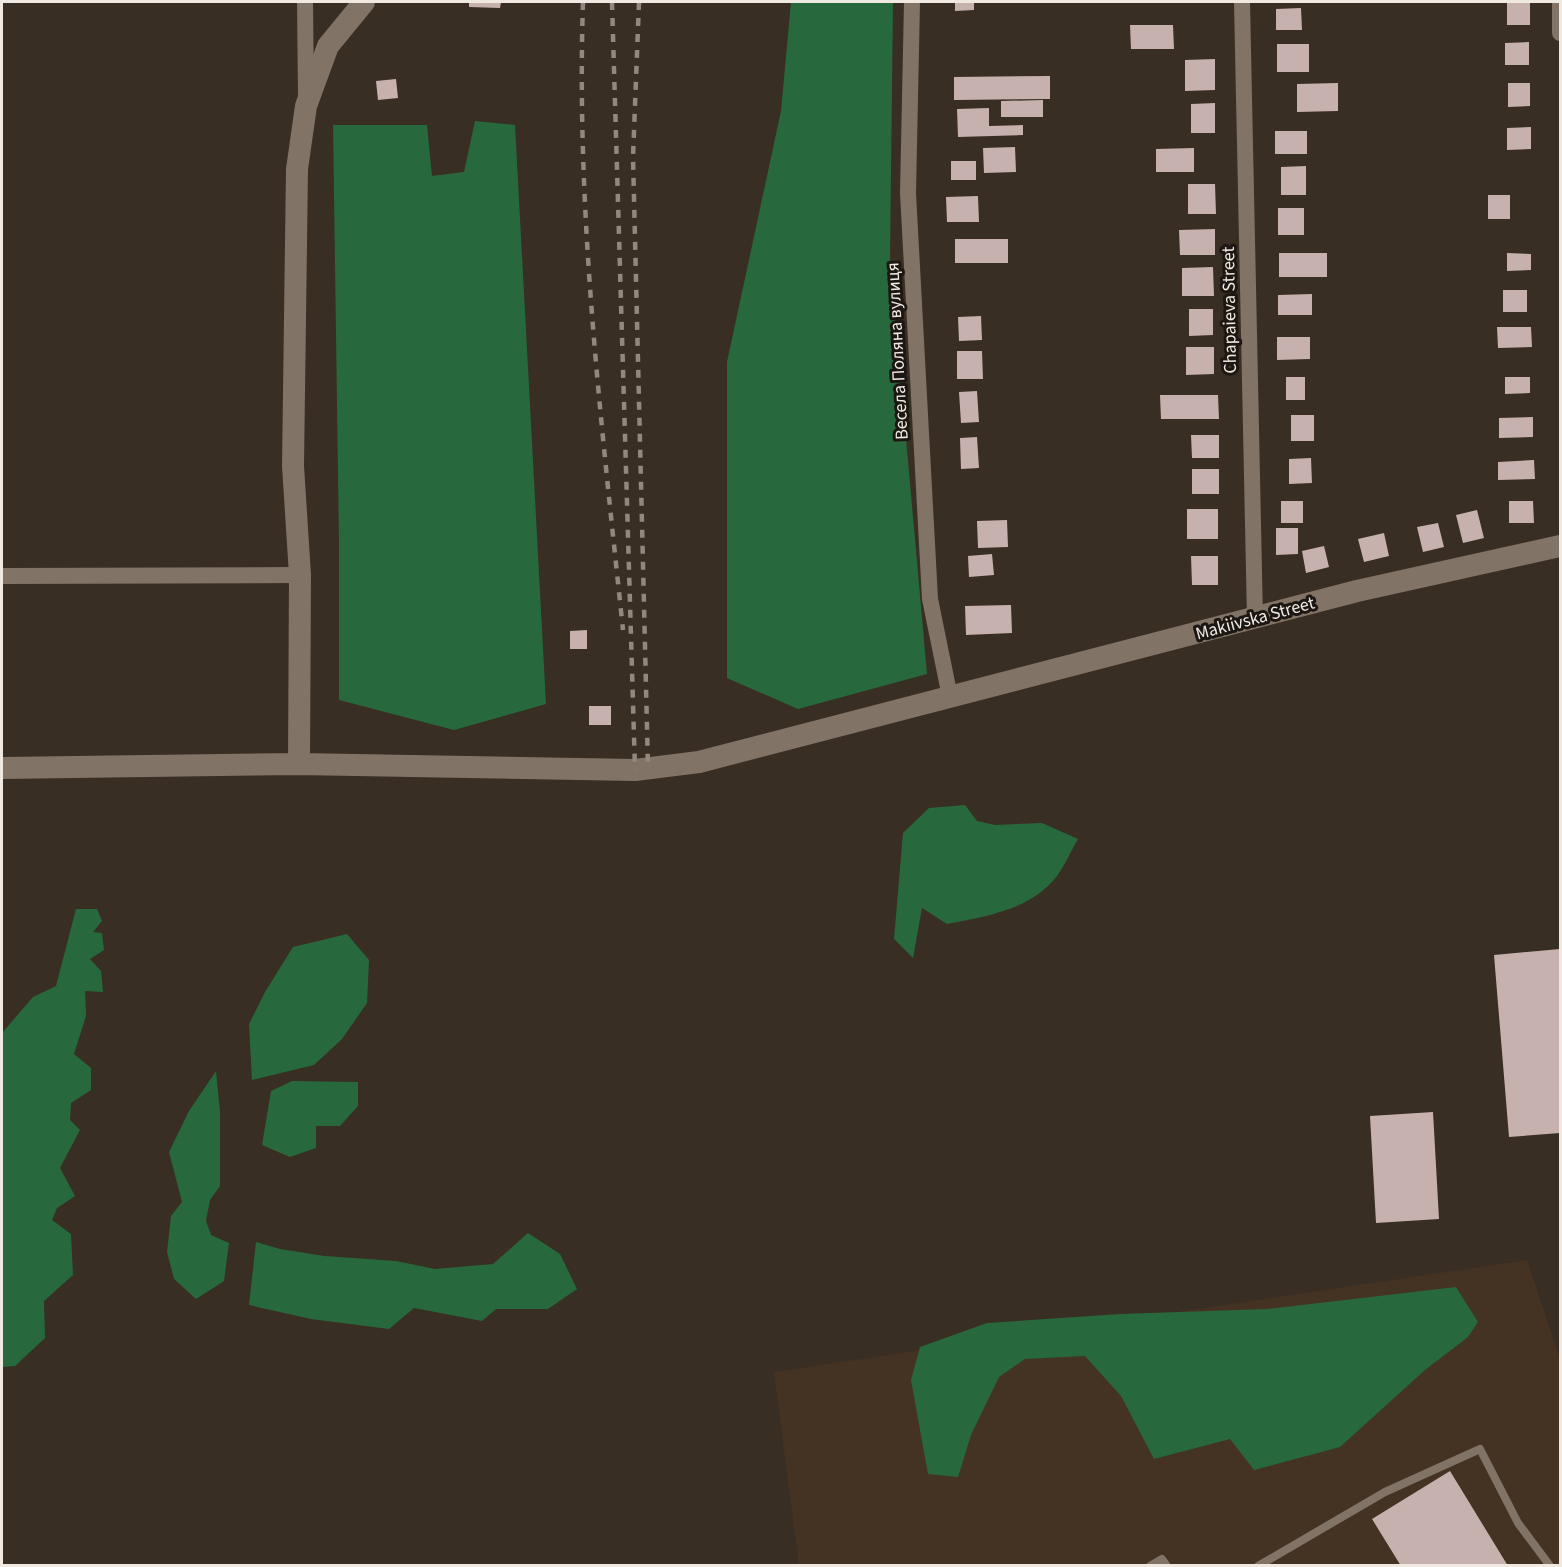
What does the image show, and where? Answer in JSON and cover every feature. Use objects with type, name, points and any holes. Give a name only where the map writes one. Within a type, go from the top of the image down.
[{"type":"main road","points":[[299,764],[300,575],[293,466],[297,169],[306,106],[328,46],[364,2]]},
{"type":"main road","name":"Makiivska Street","points":[[2,768],[299,764],[635,770],[671,767],[699,762],[1357,591],[1560,546]]},
{"type":"street","points":[[305,2],[306,106]]},
{"type":"street","name":"Весела Поляна вулиця","points":[[912,2],[908,193],[930,599],[950,697]]},
{"type":"street","name":"Chapaieva Street","points":[[1242,2],[1255,619]]},
{"type":"street","points":[[1560,2],[1560,33]]},
{"type":"street","points":[[2,576],[300,575]]},
{"type":"lane","points":[[1258,1566],[1385,1492],[1480,1449],[1518,1523],[1550,1566]]},
{"type":"lane","points":[[1150,1566],[1162,1559],[1167,1566]]},
{"type":"shaded area","points":[[1527,1260],[1560,1359],[1560,1565],[799,1565],[774,1372]]},
{"type":"green space","points":[[791,2],[893,2],[890,259],[927,674],[798,709],[727,678],[727,362],[781,111]]},
{"type":"green space","points":[[475,121],[515,125],[546,704],[454,730],[339,700],[333,125],[427,125],[432,176],[464,172]]},
{"type":"green space","points":[[965,805],[977,821],[995,825],[1042,823],[1078,839],[1057,876],[1034,897],[1021,904],[1007,910],[947,924],[922,908],[913,958],[894,939],[903,833],[929,808]]},
{"type":"green space","points":[[76,909],[97,909],[102,921],[93,932],[102,933],[104,950],[90,959],[101,971],[103,992],[85,991],[86,1016],[74,1054],[91,1068],[91,1090],[71,1103],[70,1120],[80,1130],[60,1168],[75,1196],[57,1208],[52,1220],[71,1234],[73,1275],[44,1301],[45,1338],[15,1366],[2,1367],[2,1033],[33,997],[56,986]]},
{"type":"green space","points":[[347,934],[369,960],[367,1003],[342,1039],[314,1065],[252,1080],[249,1024],[265,992],[293,947]]},
{"type":"green space","points":[[216,1071],[220,1112],[220,1186],[210,1200],[206,1221],[211,1235],[229,1243],[224,1281],[196,1299],[174,1279],[167,1252],[171,1216],[182,1202],[169,1152],[189,1111]]},
{"type":"green space","points":[[292,1081],[358,1082],[358,1106],[340,1126],[316,1126],[316,1148],[290,1157],[262,1145],[271,1091]]},
{"type":"green space","points":[[528,1233],[560,1254],[577,1289],[548,1309],[496,1309],[482,1321],[414,1308],[389,1329],[311,1319],[249,1305],[256,1242],[280,1249],[324,1256],[396,1261],[435,1269],[493,1264]]},
{"type":"green space","points":[[1456,1287],[1478,1322],[1468,1337],[1425,1370],[1340,1447],[1254,1470],[1230,1439],[1154,1459],[1121,1396],[1085,1356],[1025,1359],[999,1377],[971,1435],[958,1477],[928,1474],[911,1380],[920,1347],[987,1323],[1120,1314],[1268,1309]]},
{"type":"building","points":[[469,2],[501,2],[500,8],[469,7]]},
{"type":"building","points":[[955,2],[974,2],[974,10],[955,11]]},
{"type":"building","points":[[1507,2],[1530,2],[1530,25],[1507,25]]},
{"type":"building","points":[[1301,8],[1302,30],[1276,30],[1276,9]]},
{"type":"building","points":[[1130,25],[1173,25],[1174,49],[1131,49]]},
{"type":"building","points":[[1529,42],[1529,65],[1505,65],[1505,43]]},
{"type":"building","points":[[1277,44],[1309,44],[1309,72],[1277,72]]},
{"type":"building","points":[[1215,59],[1215,90],[1185,91],[1185,60]]},
{"type":"building","points":[[1050,76],[1050,99],[954,100],[954,77]]},
{"type":"building","points":[[396,79],[398,98],[378,100],[376,81]]},
{"type":"building","points":[[1338,83],[1338,111],[1297,112],[1297,84]]},
{"type":"building","points":[[1508,83],[1530,83],[1530,106],[1508,107]]},
{"type":"building","points":[[1043,100],[1043,117],[1001,117],[1001,101]]},
{"type":"building","points":[[1215,103],[1215,133],[1191,133],[1191,104]]},
{"type":"building","points":[[989,108],[989,126],[1023,125],[1023,135],[958,137],[957,109]]},
{"type":"building","points":[[1531,127],[1531,149],[1507,150],[1507,128]]},
{"type":"building","points":[[1275,131],[1307,131],[1307,154],[1275,154]]},
{"type":"building","points":[[1015,147],[1016,172],[984,173],[983,148]]},
{"type":"building","points":[[1194,148],[1194,172],[1156,172],[1156,149]]},
{"type":"building","points":[[951,161],[976,161],[976,180],[951,180]]},
{"type":"building","points":[[1306,166],[1306,195],[1281,195],[1281,167]]},
{"type":"building","points":[[1188,184],[1215,184],[1216,214],[1188,214]]},
{"type":"building","points":[[1488,195],[1510,195],[1510,219],[1488,219]]},
{"type":"building","points":[[978,196],[979,222],[947,222],[946,197]]},
{"type":"building","points":[[1278,208],[1304,208],[1304,235],[1278,235]]},
{"type":"building","points":[[1215,229],[1215,255],[1180,255],[1179,230]]},
{"type":"building","points":[[955,239],[1008,239],[1008,263],[955,263]]},
{"type":"building","points":[[1279,253],[1327,253],[1327,277],[1279,277]]},
{"type":"building","points":[[1507,253],[1531,254],[1531,270],[1507,271]]},
{"type":"building","points":[[1213,267],[1214,296],[1182,296],[1182,268]]},
{"type":"building","points":[[1503,290],[1527,290],[1527,312],[1503,312]]},
{"type":"building","points":[[1312,294],[1312,315],[1278,315],[1278,295]]},
{"type":"building","points":[[1189,309],[1213,309],[1213,335],[1189,336]]},
{"type":"building","points":[[981,316],[982,340],[959,341],[958,317]]},
{"type":"building","points":[[1497,327],[1531,327],[1532,347],[1498,348]]},
{"type":"building","points":[[1277,337],[1310,337],[1310,359],[1277,360]]},
{"type":"building","points":[[1186,347],[1214,347],[1214,374],[1186,375]]},
{"type":"building","points":[[957,351],[982,351],[983,379],[957,379]]},
{"type":"building","points":[[1286,377],[1305,377],[1305,400],[1286,400]]},
{"type":"building","points":[[1505,377],[1530,377],[1530,393],[1505,394]]},
{"type":"building","points":[[977,391],[979,422],[961,423],[959,392]]},
{"type":"building","points":[[1160,395],[1218,395],[1219,419],[1161,419]]},
{"type":"building","points":[[1291,415],[1314,415],[1314,441],[1291,441]]},
{"type":"building","points":[[1533,417],[1533,437],[1499,438],[1499,418]]},
{"type":"building","points":[[1191,435],[1219,435],[1219,458],[1192,458]]},
{"type":"building","points":[[977,437],[979,468],[961,469],[960,438]]},
{"type":"building","points":[[1311,458],[1312,483],[1289,484],[1289,459]]},
{"type":"building","points":[[1534,460],[1535,479],[1498,480],[1498,462]]},
{"type":"building","points":[[1192,469],[1219,469],[1219,494],[1192,494]]},
{"type":"building","points":[[1281,501],[1303,501],[1303,523],[1281,523]]},
{"type":"building","points":[[1509,501],[1533,501],[1534,523],[1509,523]]},
{"type":"building","points":[[1187,509],[1218,509],[1218,539],[1187,539]]},
{"type":"building","points":[[1477,510],[1484,538],[1463,543],[1456,515]]},
{"type":"building","points":[[1007,520],[1008,547],[978,548],[977,521]]},
{"type":"building","points":[[1438,523],[1444,547],[1423,552],[1417,527]]},
{"type":"building","points":[[1276,528],[1298,528],[1298,554],[1276,555]]},
{"type":"building","points":[[1384,533],[1389,556],[1364,562],[1358,539]]},
{"type":"building","points":[[1324,546],[1329,567],[1306,573],[1302,551]]},
{"type":"building","points":[[992,554],[994,575],[969,577],[968,556]]},
{"type":"building","points":[[1191,556],[1218,556],[1218,585],[1192,585]]},
{"type":"building","points":[[1011,605],[1012,633],[966,635],[965,606]]},
{"type":"building","points":[[587,630],[587,649],[570,649],[570,631]]},
{"type":"building","points":[[589,706],[611,706],[611,725],[589,725]]},
{"type":"building","points":[[1560,949],[1560,1133],[1509,1137],[1494,955]]},
{"type":"building","points":[[1433,1112],[1439,1219],[1376,1223],[1370,1116]]},
{"type":"building","points":[[1450,1471],[1508,1566],[1401,1566],[1372,1519]]},
{"type":"railway","points":[[583,2],[583,159],[587,238],[599,394],[623,630]]},
{"type":"railway","points":[[612,2],[635,770]]},
{"type":"railway","points":[[639,2],[633,157],[648,768]]}]
